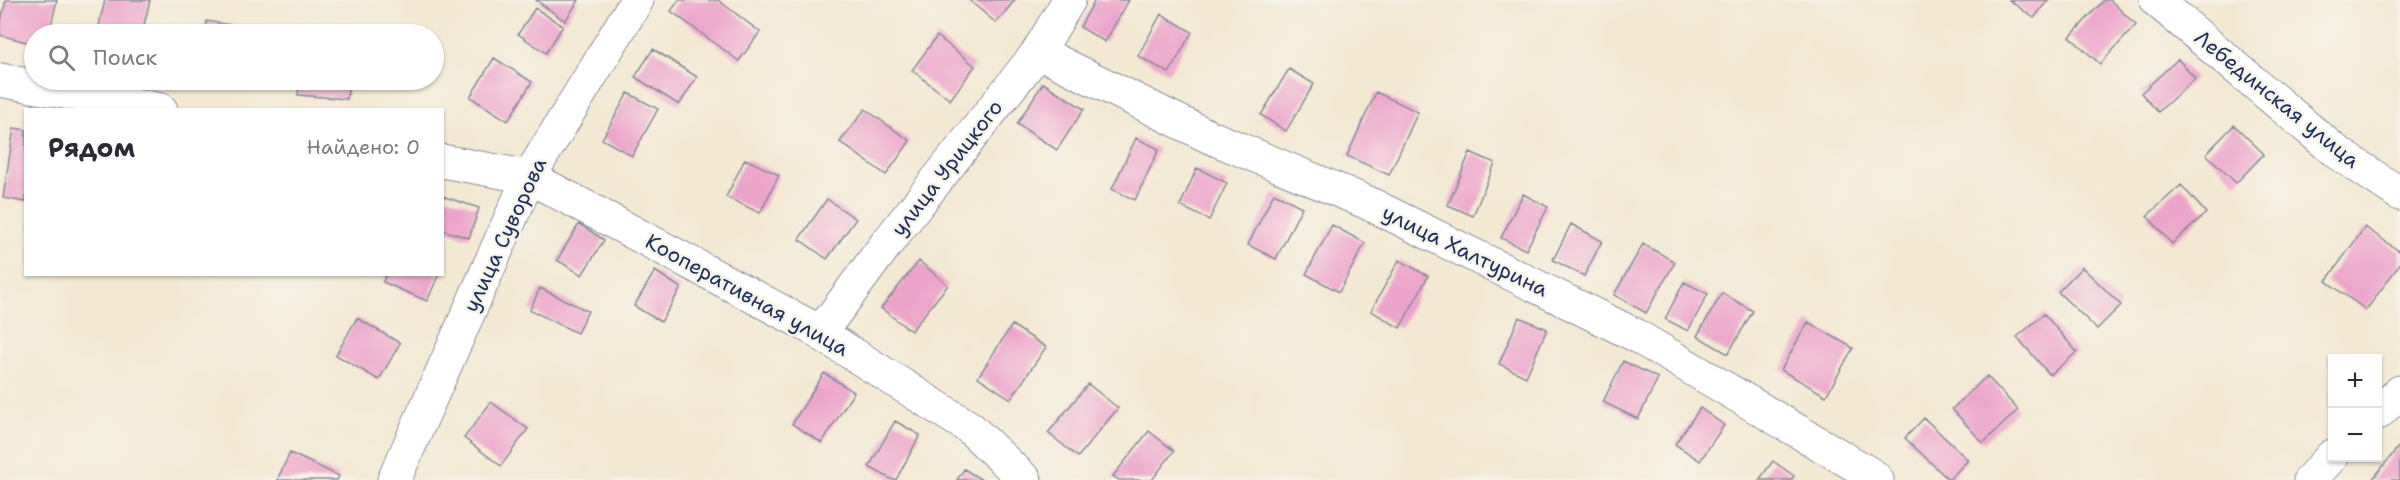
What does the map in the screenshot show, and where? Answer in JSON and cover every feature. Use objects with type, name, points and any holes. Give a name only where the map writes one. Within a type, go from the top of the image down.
[{"type":"street","name":"улица Суворова","points":[[394,480],[529,177],[637,0]]},
{"type":"street","name":"улица Урицкого","points":[[820,333],[1038,52],[1069,0]]},
{"type":"street","name":"Лебединская улица","points":[[2156,0],[2334,150],[2400,195]]},
{"type":"street","name":"улица Халтурина","points":[[1038,52],[1208,136],[1366,202],[1635,335],[1877,480]]},
{"type":"street","points":[[0,80],[24,84]]},
{"type":"street","points":[[54,90],[150,108]]},
{"type":"street","name":"Кооперативная улица","points":[[444,161],[529,177],[820,333],[970,428],[1025,480]]},
{"type":"street","points":[[2382,409],[2400,392]]},
{"type":"street","points":[[2310,480],[2328,460]]},
{"type":"building","points":[[6,0],[57,0],[51,24],[24,24],[24,41],[0,35]]},
{"type":"building","points":[[105,0],[150,0],[144,24],[99,24]]},
{"type":"building","points":[[536,0],[579,0],[565,21]]},
{"type":"building","points":[[679,0],[718,0],[760,32],[739,61],[671,11]]},
{"type":"building","points":[[969,0],[1015,0],[996,23]]},
{"type":"building","points":[[1095,0],[1129,0],[1105,42],[1080,27]]},
{"type":"building","points":[[2009,0],[2048,0],[2034,18]]},
{"type":"building","points":[[2104,0],[2110,0],[2136,25],[2100,64],[2070,37]]},
{"type":"building","points":[[535,8],[563,26],[546,53],[518,34]]},
{"type":"building","points":[[1161,14],[1192,32],[1169,73],[1138,56]]},
{"type":"building","points":[[207,21],[224,24],[207,24]]},
{"type":"building","points":[[937,36],[975,66],[950,100],[912,70]]},
{"type":"building","points":[[653,49],[697,77],[679,105],[635,77]]},
{"type":"building","points":[[494,58],[532,82],[508,121],[470,97]]},
{"type":"building","points":[[2178,59],[2195,79],[2158,112],[2141,93]]},
{"type":"building","points":[[1289,69],[1314,84],[1286,131],[1261,115]]},
{"type":"building","points":[[1043,83],[1084,109],[1057,150],[1017,124]]},
{"type":"building","points":[[299,90],[348,90],[347,99],[298,95]]},
{"type":"building","points":[[1376,92],[1418,112],[1389,175],[1347,156]]},
{"type":"building","points":[[628,93],[658,109],[632,156],[602,139]]},
{"type":"building","points":[[865,109],[910,141],[886,175],[840,142]]},
{"type":"building","points":[[2234,125],[2264,154],[2236,183],[2206,154]]},
{"type":"building","points":[[14,128],[24,130],[24,202],[3,198]]},
{"type":"building","points":[[1136,138],[1159,149],[1135,200],[1112,189]]},
{"type":"building","points":[[1470,152],[1495,163],[1473,216],[1448,205]]},
{"type":"building","points":[[745,159],[779,175],[760,213],[726,197]]},
{"type":"building","points":[[1197,168],[1227,183],[1209,220],[1180,206]]},
{"type":"building","points":[[2181,185],[2206,213],[2172,244],[2147,216]]},
{"type":"building","points":[[1274,193],[1302,207],[1276,259],[1248,245]]},
{"type":"building","points":[[1523,194],[1548,207],[1526,250],[1501,238]]},
{"type":"building","points":[[444,197],[479,208],[469,238],[444,231]]},
{"type":"building","points":[[827,199],[856,219],[827,259],[799,239]]},
{"type":"building","points":[[579,224],[604,240],[582,275],[557,260]]},
{"type":"building","points":[[1571,224],[1602,241],[1584,276],[1553,260]]},
{"type":"building","points":[[1332,225],[1365,243],[1339,292],[1306,274]]},
{"type":"building","points":[[2365,227],[2400,252],[2400,264],[2366,310],[2326,281]]},
{"type":"building","points":[[1643,244],[1675,262],[1646,313],[1614,295]]},
{"type":"building","points":[[1399,260],[1428,276],[1400,328],[1371,311]]},
{"type":"building","points":[[919,261],[948,285],[911,331],[881,308]]},
{"type":"building","points":[[2082,267],[2121,305],[2097,329],[2058,292]]},
{"type":"building","points":[[655,271],[681,288],[661,322],[634,306]]},
{"type":"building","points":[[385,276],[438,276],[427,301],[383,282]]},
{"type":"building","points":[[1684,282],[1708,294],[1688,331],[1665,319]]},
{"type":"building","points":[[540,288],[588,311],[577,333],[530,310]]},
{"type":"building","points":[[1722,293],[1753,311],[1728,354],[1697,336]]},
{"type":"building","points":[[2044,314],[2077,352],[2050,375],[2017,337]]},
{"type":"building","points":[[1519,317],[1547,329],[1526,377],[1499,364]]},
{"type":"building","points":[[357,318],[400,343],[379,380],[336,355]]},
{"type":"building","points":[[1808,322],[1853,348],[1826,396],[1781,370]]},
{"type":"building","points":[[1012,325],[1046,347],[1011,399],[978,377]]},
{"type":"building","points":[[1623,361],[1658,378],[1638,419],[1603,402]]},
{"type":"building","points":[[824,373],[854,392],[822,443],[792,424]]},
{"type":"building","points":[[1987,376],[2018,410],[1983,443],[1952,409]]},
{"type":"building","points":[[1088,384],[1118,408],[1078,457],[1048,433]]},
{"type":"building","points":[[491,402],[528,429],[501,466],[464,438]]},
{"type":"building","points":[[1700,408],[1724,425],[1700,461],[1675,444]]},
{"type":"building","points":[[1924,418],[1968,460],[1949,480],[1905,438]]},
{"type":"building","points":[[895,421],[920,435],[896,480],[893,480],[869,467]]},
{"type":"building","points":[[1149,431],[1174,451],[1152,480],[1119,480],[1113,476]]},
{"type":"building","points":[[2400,445],[2400,480],[2372,480]]},
{"type":"building","points":[[290,453],[339,476],[337,480],[277,480]]},
{"type":"building","points":[[1773,461],[1794,476],[1791,480],[1759,480]]},
{"type":"building","points":[[964,469],[982,480],[957,480]]}]
